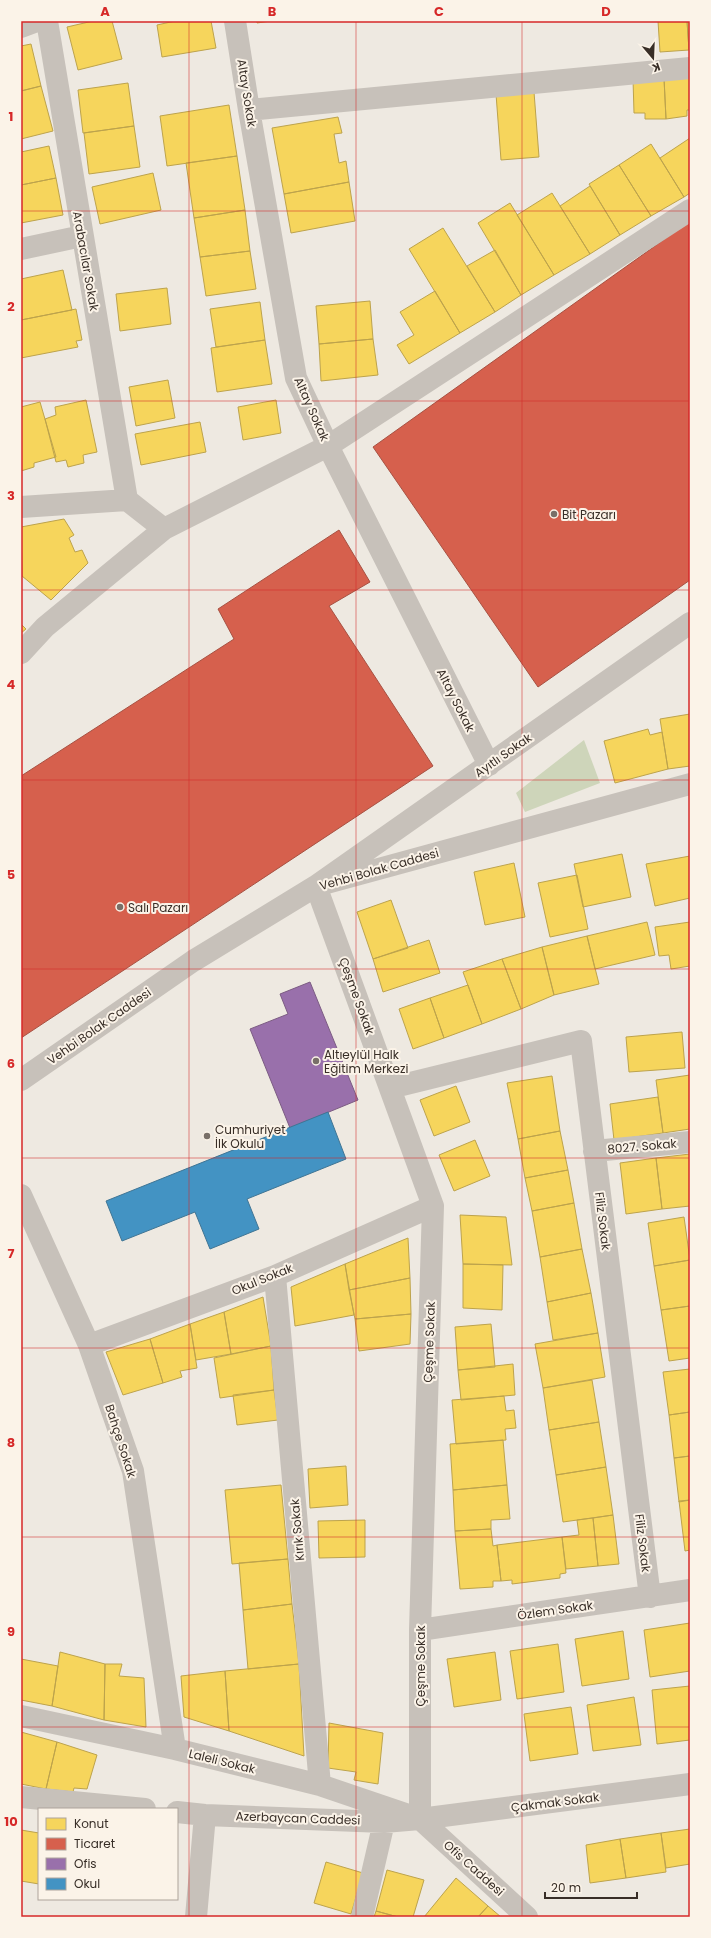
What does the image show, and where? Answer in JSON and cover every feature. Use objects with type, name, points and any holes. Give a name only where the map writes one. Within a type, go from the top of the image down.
[{"type":"street","points":[[21,26],[37,21]]},
{"type":"street","name":"Arabacılar Sokak","points":[[46,21],[128,500]]},
{"type":"street","name":"Altay Sokak","points":[[235,21],[296,378],[328,446],[489,765]]},
{"type":"street","points":[[249,110],[690,68]]},
{"type":"street","points":[[21,653],[46,627],[164,529],[328,446],[690,210]]},
{"type":"street","points":[[21,249],[82,236]]},
{"type":"street","points":[[21,507],[128,500],[164,529]]},
{"type":"street","name":"Ayıtlı Sokak","points":[[316,886],[690,623]]},
{"type":"street","name":"Vehbi Bolak Caddesi","points":[[21,1080],[193,961],[316,886],[690,784]]},
{"type":"street","name":"Çeşme Sokak","points":[[316,886],[433,1206],[420,1630],[420,1819]]},
{"type":"street","name":"Filiz Sokak","points":[[390,1088],[581,1041],[650,1597]]},
{"type":"street","name":"8027. Sokak","points":[[594,1151],[690,1142]]},
{"type":"street","name":"Bahçe Sokak","points":[[21,1195],[89,1345],[133,1471],[175,1749]]},
{"type":"street","name":"Okul Sokak","points":[[89,1345],[275,1276],[433,1206]]},
{"type":"street","name":"Kırık Sokak","points":[[275,1276],[320,1785]]},
{"type":"street","name":"Özlem Sokak","points":[[420,1630],[690,1590]]},
{"type":"street","name":"Laleli Sokak","points":[[21,1716],[175,1749],[320,1785],[420,1819]]},
{"type":"street","name":"Çakmak Sokak","points":[[420,1819],[690,1784]]},
{"type":"street","points":[[21,1797],[135,1808]]},
{"type":"street","name":"Azerbaycan Caddesi","points":[[178,1812],[205,1815],[384,1822],[420,1819]]},
{"type":"street","points":[[196,1917],[205,1815]]},
{"type":"street","name":"Ofis Caddesi","points":[[420,1819],[527,1917]]},
{"type":"street","points":[[362,1917],[384,1822]]},
{"type":"green space","points":[[584,740],[600,783],[525,812],[516,793]]},
{"type":"building: Konut","points":[[93,21],[112,21],[122,59],[78,70],[67,27]]},
{"type":"building: Konut","points":[[175,21],[211,21],[216,48],[162,57],[157,25]]},
{"type":"building: Konut","points":[[257,21],[271,21],[257,23]]},
{"type":"building: Konut","points":[[658,21],[687,21],[689,50],[660,52]]},
{"type":"building: Konut","points":[[687,21],[690,21],[690,50],[689,50]]},
{"type":"building: Konut","points":[[31,44],[41,86],[21,91],[21,46]]},
{"type":"building: Konut","points":[[664,78],[690,78],[690,110],[687,110],[687,116],[666,119]]},
{"type":"building: Konut","points":[[664,78],[666,119],[645,119],[645,113],[634,113],[633,79]]},
{"type":"building: Konut","points":[[128,83],[134,126],[83,133],[78,90]]},
{"type":"building: Konut","points":[[41,86],[53,131],[21,139],[21,91]]},
{"type":"building: Konut","points":[[534,92],[539,157],[501,160],[496,94]]},
{"type":"building: Konut","points":[[229,105],[237,156],[167,166],[160,116]]},
{"type":"building: Konut","points":[[338,117],[342,133],[334,134],[339,163],[346,161],[349,182],[284,194],[272,128]]},
{"type":"building: Konut","points":[[134,126],[140,167],[89,174],[84,133]]},
{"type":"building: Konut","points":[[690,138],[690,193],[684,197],[660,158]]},
{"type":"building: Konut","points":[[651,144],[684,197],[651,216],[619,165]]},
{"type":"building: Konut","points":[[49,146],[56,178],[21,185],[21,152]]},
{"type":"building: Konut","points":[[237,156],[245,210],[194,218],[186,163]]},
{"type":"building: Konut","points":[[619,165],[651,216],[620,235],[589,184]]},
{"type":"building: Konut","points":[[153,173],[161,210],[100,224],[92,187]]},
{"type":"building: Konut","points":[[56,178],[63,215],[21,223],[21,185]]},
{"type":"building: Konut","points":[[349,182],[355,221],[291,233],[284,194]]},
{"type":"building: Konut","points":[[590,186],[620,235],[590,254],[560,206]]},
{"type":"building: Konut","points":[[552,193],[590,254],[554,275],[517,215]]},
{"type":"building: Konut","points":[[510,203],[554,275],[521,295],[478,223]]},
{"type":"building: Konut","points":[[245,210],[250,251],[200,257],[194,218]]},
{"type":"building: Konut","points":[[443,228],[495,312],[460,333],[409,249]]},
{"type":"building: Konut","points":[[495,250],[521,295],[495,312],[467,266]]},
{"type":"building: Konut","points":[[250,251],[256,289],[206,296],[200,257]]},
{"type":"building: Konut","points":[[63,270],[72,310],[21,320],[21,279]]},
{"type":"building: Konut","points":[[167,288],[171,324],[120,331],[116,294]]},
{"type":"building: Konut","points":[[435,291],[460,333],[409,364],[397,345],[414,335],[400,312]]},
{"type":"building: Konut","points":[[370,301],[373,339],[319,344],[316,306]]},
{"type":"building: Konut","points":[[260,302],[265,340],[216,347],[210,309]]},
{"type":"building: Konut","points":[[76,309],[82,340],[76,341],[78,347],[21,358],[21,320]]},
{"type":"building: Konut","points":[[373,339],[378,375],[321,381],[319,344]]},
{"type":"building: Konut","points":[[265,340],[272,384],[217,392],[211,348]]},
{"type":"building: Konut","points":[[168,380],[175,418],[136,426],[129,387]]},
{"type":"building: Konut","points":[[86,400],[97,452],[83,455],[84,463],[68,467],[66,460],[56,462],[45,419],[56,415],[55,407]]},
{"type":"building: Konut","points":[[276,400],[281,433],[243,440],[238,407]]},
{"type":"building: Konut","points":[[40,402],[56,457],[34,463],[34,467],[21,471],[21,407]]},
{"type":"building: Konut","points":[[200,422],[206,452],[141,465],[135,434]]},
{"type":"building: Konut","points":[[64,519],[74,535],[69,538],[75,552],[82,550],[88,563],[51,600],[22,576],[21,527]]},
{"type":"building: Konut","points":[[21,624],[26,629],[21,633]]},
{"type":"building: Konut","points":[[690,714],[690,766],[668,769],[660,719]]},
{"type":"building: Konut","points":[[648,729],[650,735],[662,732],[668,769],[615,783],[604,741]]},
{"type":"building: Konut","points":[[622,854],[631,897],[583,907],[574,864]]},
{"type":"building: Konut","points":[[690,856],[690,898],[655,906],[646,864]]},
{"type":"building: Konut","points":[[514,863],[525,917],[485,925],[474,872]]},
{"type":"building: Konut","points":[[577,875],[588,929],[550,937],[538,883]]},
{"type":"building: Konut","points":[[391,900],[408,948],[373,959],[357,912]]},
{"type":"building: Konut","points":[[647,922],[655,955],[595,969],[587,936]]},
{"type":"building: Konut","points":[[690,922],[690,966],[671,969],[669,955],[659,956],[655,927]]},
{"type":"building: Konut","points":[[587,936],[599,984],[554,995],[542,947]]},
{"type":"building: Konut","points":[[429,940],[440,973],[383,992],[373,959]]},
{"type":"building: Konut","points":[[542,947],[554,995],[521,1009],[502,959]]},
{"type":"building: Konut","points":[[502,959],[521,1009],[482,1024],[463,972]]},
{"type":"building: Konut","points":[[468,985],[482,1024],[444,1038],[430,998]]},
{"type":"building: Konut","points":[[430,998],[444,1038],[413,1049],[399,1009]]},
{"type":"building: Konut","points":[[682,1032],[685,1068],[629,1072],[626,1037]]},
{"type":"building: Konut","points":[[690,1075],[690,1129],[663,1133],[656,1080]]},
{"type":"building: Konut","points":[[552,1076],[560,1131],[518,1139],[507,1083]]},
{"type":"building: Konut","points":[[456,1086],[470,1122],[434,1136],[420,1100]]},
{"type":"building: Konut","points":[[658,1097],[663,1133],[614,1140],[610,1104]]},
{"type":"building: Konut","points":[[560,1131],[568,1170],[525,1178],[518,1139]]},
{"type":"building: Konut","points":[[475,1140],[490,1176],[454,1191],[439,1155]]},
{"type":"building: Konut","points":[[690,1154],[690,1206],[662,1209],[656,1158]]},
{"type":"building: Konut","points":[[656,1158],[662,1209],[626,1214],[620,1163]]},
{"type":"building: Konut","points":[[568,1170],[574,1203],[532,1211],[525,1178]]},
{"type":"building: Konut","points":[[574,1203],[582,1249],[540,1257],[532,1211]]},
{"type":"building: Konut","points":[[460,1215],[506,1217],[512,1265],[463,1264]]},
{"type":"building: Konut","points":[[684,1217],[690,1260],[654,1266],[648,1223]]},
{"type":"building: Konut","points":[[408,1238],[410,1278],[349,1290],[345,1264]]},
{"type":"building: Konut","points":[[582,1249],[591,1293],[547,1302],[540,1257]]},
{"type":"building: Konut","points":[[690,1260],[690,1306],[661,1310],[654,1266]]},
{"type":"building: Konut","points":[[345,1264],[354,1315],[295,1326],[291,1287]]},
{"type":"building: Konut","points":[[463,1264],[503,1265],[502,1310],[463,1308]]},
{"type":"building: Konut","points":[[410,1278],[411,1314],[355,1319],[349,1290]]},
{"type":"building: Konut","points":[[591,1293],[598,1333],[553,1340],[547,1302]]},
{"type":"building: Konut","points":[[263,1297],[271,1346],[231,1354],[224,1312]]},
{"type":"building: Konut","points":[[690,1306],[690,1358],[669,1361],[661,1310]]},
{"type":"building: Konut","points":[[224,1312],[231,1354],[196,1360],[190,1324]]},
{"type":"building: Konut","points":[[411,1314],[410,1344],[359,1351],[355,1319]]},
{"type":"building: Konut","points":[[190,1324],[197,1368],[180,1371],[182,1377],[163,1383],[150,1339]]},
{"type":"building: Konut","points":[[491,1324],[495,1367],[458,1370],[455,1327]]},
{"type":"building: Konut","points":[[598,1333],[605,1377],[543,1388],[535,1344]]},
{"type":"building: Konut","points":[[150,1339],[163,1383],[123,1395],[106,1352]]},
{"type":"building: Konut","points":[[271,1346],[274,1390],[220,1398],[214,1358]]},
{"type":"building: Konut","points":[[513,1364],[515,1395],[461,1400],[458,1370]]},
{"type":"building: Konut","points":[[690,1369],[690,1412],[669,1415],[663,1372]]},
{"type":"building: Konut","points":[[592,1380],[599,1422],[549,1430],[543,1388]]},
{"type":"building: Konut","points":[[274,1390],[278,1420],[237,1425],[233,1395]]},
{"type":"building: Konut","points":[[504,1396],[506,1411],[514,1410],[516,1428],[505,1429],[506,1440],[456,1444],[452,1400]]},
{"type":"building: Konut","points":[[690,1412],[690,1456],[674,1458],[669,1415]]},
{"type":"building: Konut","points":[[599,1422],[606,1467],[556,1475],[549,1430]]},
{"type":"building: Konut","points":[[503,1440],[507,1485],[453,1490],[450,1444]]},
{"type":"building: Konut","points":[[690,1456],[690,1500],[679,1502],[674,1458]]},
{"type":"building: Konut","points":[[346,1466],[348,1505],[310,1508],[308,1469]]},
{"type":"building: Konut","points":[[606,1467],[613,1515],[563,1522],[556,1475]]},
{"type":"building: Konut","points":[[281,1485],[288,1559],[232,1564],[225,1490]]},
{"type":"building: Konut","points":[[507,1485],[510,1519],[491,1520],[491,1529],[455,1531],[453,1490]]},
{"type":"building: Konut","points":[[690,1500],[690,1550],[685,1551],[679,1501]]},
{"type":"building: Konut","points":[[613,1515],[619,1564],[598,1566],[593,1518]]},
{"type":"building: Konut","points":[[593,1518],[598,1566],[566,1569],[562,1537],[579,1535],[577,1520]]},
{"type":"building: Konut","points":[[365,1520],[365,1557],[319,1558],[318,1521]]},
{"type":"building: Konut","points":[[491,1529],[493,1546],[497,1545],[501,1581],[493,1581],[493,1587],[460,1589],[455,1531]]},
{"type":"building: Konut","points":[[562,1537],[566,1573],[560,1574],[560,1578],[512,1584],[512,1580],[501,1581],[497,1545]]},
{"type":"building: Konut","points":[[288,1559],[292,1604],[243,1610],[239,1563]]},
{"type":"building: Konut","points":[[292,1604],[299,1664],[248,1669],[243,1610]]},
{"type":"building: Konut","points":[[690,1623],[690,1671],[650,1677],[644,1630]]},
{"type":"building: Konut","points":[[623,1631],[629,1679],[582,1686],[575,1639]]},
{"type":"building: Konut","points":[[558,1644],[564,1692],[517,1699],[510,1651]]},
{"type":"building: Konut","points":[[60,1652],[105,1664],[104,1720],[52,1706]]},
{"type":"building: Konut","points":[[495,1652],[501,1700],[454,1707],[447,1659]]},
{"type":"building: Konut","points":[[21,1659],[58,1666],[52,1706],[21,1700]]},
{"type":"building: Konut","points":[[105,1664],[122,1664],[119,1676],[144,1678],[146,1727],[104,1720]]},
{"type":"building: Konut","points":[[299,1664],[304,1756],[229,1731],[225,1671]]},
{"type":"building: Konut","points":[[225,1671],[229,1731],[184,1717],[181,1676]]},
{"type":"building: Konut","points":[[690,1686],[690,1740],[657,1744],[652,1690]]},
{"type":"building: Konut","points":[[634,1697],[641,1745],[593,1751],[587,1705]]},
{"type":"building: Konut","points":[[571,1707],[578,1754],[530,1761],[524,1714]]},
{"type":"building: Konut","points":[[329,1723],[383,1733],[378,1784],[354,1780],[356,1772],[328,1768]]},
{"type":"building: Konut","points":[[21,1732],[57,1742],[46,1789],[21,1784]]},
{"type":"building: Konut","points":[[57,1742],[97,1755],[87,1789],[74,1788],[73,1792],[46,1789]]},
{"type":"building: Konut","points":[[690,1829],[690,1864],[666,1868],[661,1833]]},
{"type":"building: Konut","points":[[21,1830],[38,1833],[38,1884],[21,1881]]},
{"type":"building: Konut","points":[[661,1833],[666,1872],[626,1878],[620,1839]]},
{"type":"building: Konut","points":[[620,1839],[626,1878],[590,1883],[586,1845]]},
{"type":"building: Konut","points":[[326,1862],[363,1873],[351,1914],[314,1903]]},
{"type":"building: Konut","points":[[387,1870],[424,1880],[413,1917],[398,1917],[376,1911]]},
{"type":"building: Konut","points":[[456,1878],[488,1906],[478,1917],[424,1917]]},
{"type":"building: Konut","points":[[488,1906],[501,1917],[478,1917]]},
{"type":"building: Konut","points":[[376,1911],[398,1917],[374,1917]]},
{"type":"building: Ticaret","name":"Bit Pazarı","points":[[690,221],[690,580],[538,687],[373,447]]},
{"type":"building: Ticaret","name":"Salı Pazarı","points":[[339,530],[370,582],[329,606],[433,766],[21,1038],[21,776],[234,639],[218,609]]},
{"type":"building: Ofis","points":[[310,982],[358,1100],[290,1128],[250,1029],[288,1014],[280,994]]},
{"type":"building: Okul","points":[[328,1112],[346,1159],[247,1199],[259,1229],[210,1249],[195,1212],[122,1241],[106,1201]]},
{"type":"place","name":"Bit Pazarı","points":[[554,514]]},
{"type":"place","name":"Salı Pazarı","points":[[120,907]]},
{"type":"place","name":"Altıeylül Halk Eğitim Merkezi","points":[[316,1061]]},
{"type":"place","name":"Cumhuriyet İlk Okulu","points":[[207,1136]]}]
